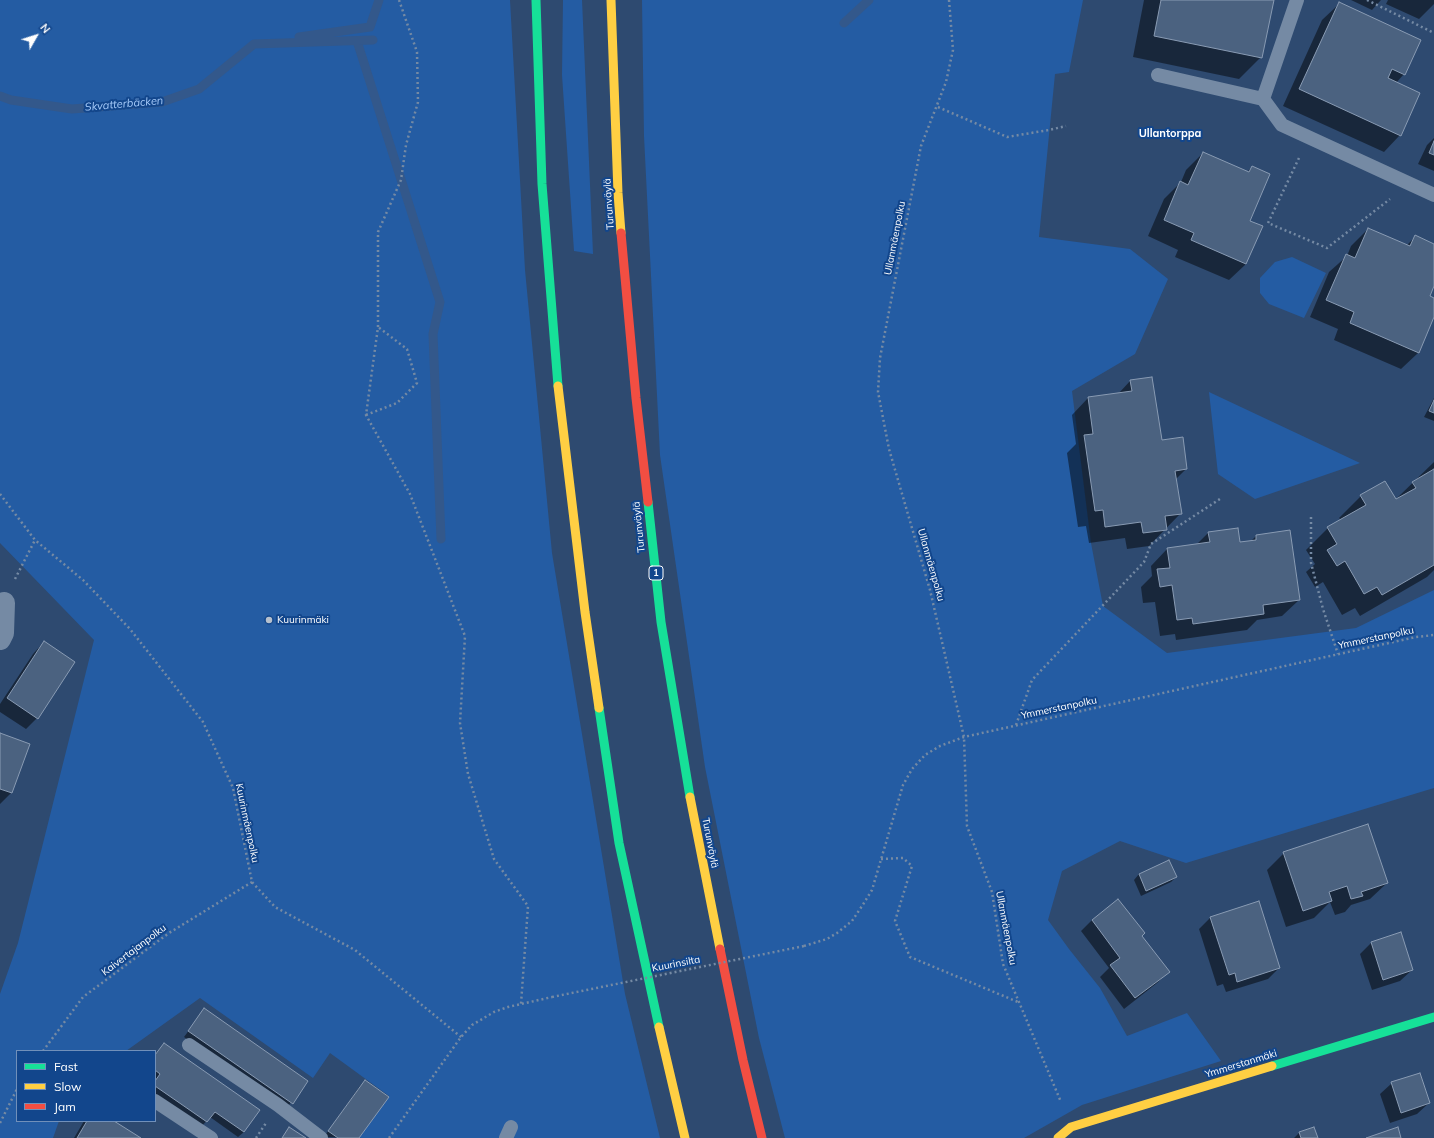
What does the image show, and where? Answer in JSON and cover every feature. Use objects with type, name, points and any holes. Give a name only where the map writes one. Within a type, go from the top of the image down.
[{"type":"main road","points":[[536,0],[542,184],[559,395],[585,612],[619,843],[668,1071],[685,1138]]},
{"type":"main road","name":"Turunväylä","points":[[611,0],[618,193],[636,398],[661,622],[695,829],[743,1060],[762,1138]]},
{"type":"main road","name":"Ymmerstanmäki","points":[[1058,1138],[1071,1127],[1434,1017]]},
{"type":"street","points":[[0,639],[3,633],[4,603]]},
{"type":"lane","points":[[1263,99],[1297,0]]},
{"type":"lane","points":[[1158,75],[1263,99],[1282,125],[1434,195]]},
{"type":"lane","points":[[189,1045],[278,1105],[322,1138]]},
{"type":"lane","points":[[156,1102],[211,1138]]},
{"type":"path","points":[[399,0],[417,52],[418,102],[406,145],[401,180],[378,232],[378,327],[366,415],[410,494],[465,636],[460,723],[468,774],[494,859],[528,906],[521,1004]]},
{"type":"path","name":"Ullanmäenpolku","points":[[949,0],[952,50],[946,82],[938,106],[921,146],[880,358],[878,392],[889,449],[930,590],[964,737],[967,826],[992,892],[1003,964],[1071,1127]]},
{"type":"path","points":[[1366,0],[1434,33]]},
{"type":"path","points":[[938,106],[1007,137],[1066,126]]},
{"type":"path","points":[[1308,137],[1268,223],[1327,248],[1410,184]]},
{"type":"path","points":[[366,415],[397,403],[417,383],[407,349],[378,327]]},
{"type":"path","name":"Kuurinmäenpolku","points":[[0,494],[35,540],[83,580],[130,629],[203,722],[233,788],[252,882]]},
{"type":"path","points":[[1016,725],[1032,680],[1144,562],[1151,544],[1220,499]]},
{"type":"path","points":[[1311,517],[1311,563],[1323,609],[1338,654]]},
{"type":"path","points":[[4,603],[35,540]]},
{"type":"path","name":"Ymmerstanpolku","points":[[804,946],[827,939],[852,921],[872,890],[903,785],[912,769],[925,755],[940,746],[964,737],[1016,725],[1416,637],[1434,635]]},
{"type":"path","points":[[881,860],[903,858],[912,866],[895,921],[910,957],[1019,1002]]},
{"type":"path","points":[[252,882],[275,907],[355,950],[461,1037]]},
{"type":"path","name":"Kaivertajanpolku","points":[[44,1050],[83,997],[169,933],[252,882]]},
{"type":"path","name":"Kuurinsilta","points":[[389,1138],[461,1037],[472,1025],[494,1012],[552,997],[804,946]]},
{"type":"path","points":[[0,1122],[16,1090]]},
{"type":"shaded area","points":[[0,0],[510,0],[525,270],[552,553],[625,994],[660,1138],[359,1138],[389,1096],[330,1053],[313,1078],[200,998],[127,1050],[16,1050],[16,1122],[59,1122],[53,1138],[0,1138],[0,994],[18,943],[94,640],[0,543]]},
{"type":"shaded area","points":[[563,0],[582,0],[593,254],[574,251],[562,75]]},
{"type":"shaded area","points":[[642,0],[1083,0],[1069,72],[1055,74],[1039,237],[1130,249],[1168,279],[1135,354],[1072,391],[1091,543],[1103,606],[1167,653],[1356,628],[1434,590],[1434,788],[1186,863],[1120,841],[1062,871],[1048,920],[1100,988],[1127,1036],[1187,1013],[1221,1061],[1082,1105],[1024,1138],[785,1138],[759,1038],[705,767],[660,455],[644,136]]},
{"type":"shaded area","points":[[1292,257],[1326,273],[1304,318],[1269,304],[1260,293],[1260,278],[1275,262]]},
{"type":"shaded area","points":[[1209,392],[1360,463],[1255,499],[1218,474]]},
{"type":"building","points":[[1161,0],[1274,0],[1262,58],[1154,36]]},
{"type":"building","points":[[1339,2],[1421,40],[1405,75],[1392,69],[1388,78],[1420,93],[1401,136],[1299,89]]},
{"type":"building","points":[[1434,141],[1434,155],[1429,153]]},
{"type":"building","points":[[1203,152],[1249,172],[1252,166],[1270,174],[1250,221],[1263,226],[1246,264],[1191,240],[1194,233],[1164,220],[1180,181],[1188,185]]},
{"type":"building","points":[[1368,228],[1410,246],[1415,235],[1434,244],[1434,286],[1430,296],[1434,298],[1434,317],[1419,353],[1350,323],[1354,312],[1326,300],[1346,254],[1355,258]]},
{"type":"building","points":[[1152,377],[1162,440],[1183,437],[1187,469],[1175,471],[1182,514],[1165,516],[1167,530],[1143,533],[1141,522],[1105,527],[1103,510],[1095,511],[1084,435],[1093,434],[1088,397],[1132,391],[1130,380]]},
{"type":"building","points":[[1434,400],[1434,413],[1429,411]]},
{"type":"building","points":[[1434,469],[1434,565],[1382,595],[1377,587],[1364,594],[1345,561],[1337,566],[1327,550],[1337,544],[1327,527],[1366,505],[1360,495],[1385,481],[1396,499],[1416,488],[1412,482]]},
{"type":"building","points":[[1238,528],[1240,542],[1256,540],[1256,535],[1290,530],[1300,600],[1263,605],[1264,614],[1193,624],[1192,618],[1177,620],[1172,585],[1160,587],[1157,569],[1170,568],[1167,548],[1210,542],[1208,532]]},
{"type":"building","points":[[44,641],[75,662],[38,719],[7,698]]},
{"type":"building","points":[[0,733],[30,744],[12,793],[0,789]]},
{"type":"building","points":[[1368,824],[1388,883],[1361,892],[1363,896],[1351,899],[1347,886],[1329,892],[1332,901],[1303,911],[1283,852]]},
{"type":"building","points":[[1169,860],[1177,877],[1146,891],[1139,874]]},
{"type":"building","points":[[1118,899],[1145,933],[1142,936],[1170,972],[1135,998],[1110,965],[1120,958],[1092,920]]},
{"type":"building","points":[[1259,901],[1280,968],[1237,982],[1235,973],[1229,975],[1210,917]]},
{"type":"building","points":[[1401,932],[1413,970],[1383,980],[1371,942]]},
{"type":"building","points":[[204,1008],[308,1081],[293,1104],[188,1031]]},
{"type":"building","points":[[164,1043],[260,1110],[244,1132],[215,1112],[207,1122],[156,1087],[156,1080],[160,1074],[156,1071],[156,1054]]},
{"type":"building","points":[[1420,1073],[1430,1103],[1401,1113],[1391,1082]]},
{"type":"building","points":[[365,1080],[389,1097],[359,1138],[338,1138],[328,1131]]},
{"type":"building","points":[[86,1122],[116,1122],[141,1138],[77,1138]]},
{"type":"building","points":[[289,1127],[306,1138],[282,1138]]},
{"type":"building","points":[[1314,1127],[1318,1138],[1301,1138],[1299,1132]]},
{"type":"building","points":[[1398,1127],[1401,1138],[1366,1138]]},
{"type":"waterway","name":"Skvatterbäcken","points":[[299,37],[370,27],[379,0]]},
{"type":"waterway","name":"Skvatterbäcken","points":[[844,23],[869,0]]},
{"type":"waterway","name":"Skvatterbäcken","points":[[0,96],[11,100],[72,109],[162,102],[199,89],[254,44],[373,40]]},
{"type":"waterway","points":[[357,41],[440,302],[433,334],[441,539]]},
{"type":"traffic: fast","points":[[536,0],[542,184],[558,386]]},
{"type":"traffic: fast","points":[[648,502],[661,622],[690,797]]},
{"type":"traffic: fast","points":[[599,708],[619,843],[659,1027]]},
{"type":"traffic: fast","points":[[1272,1066],[1434,1017]]},
{"type":"traffic: slow","points":[[611,0],[618,193],[621,233]]},
{"type":"traffic: slow","points":[[558,386],[585,612],[599,708]]},
{"type":"traffic: slow","points":[[690,797],[720,949]]},
{"type":"traffic: slow","points":[[659,1027],[685,1138]]},
{"type":"traffic: slow","points":[[1058,1138],[1071,1127],[1272,1066]]},
{"type":"traffic: jam","points":[[621,233],[636,398],[648,502]]},
{"type":"traffic: jam","points":[[720,949],[743,1060],[762,1138]]},
{"type":"place","name":"Kuurinmäki","points":[[269,620]]},
{"type":"district","name":"Ullantorppa","points":[[1170,134]]}]
